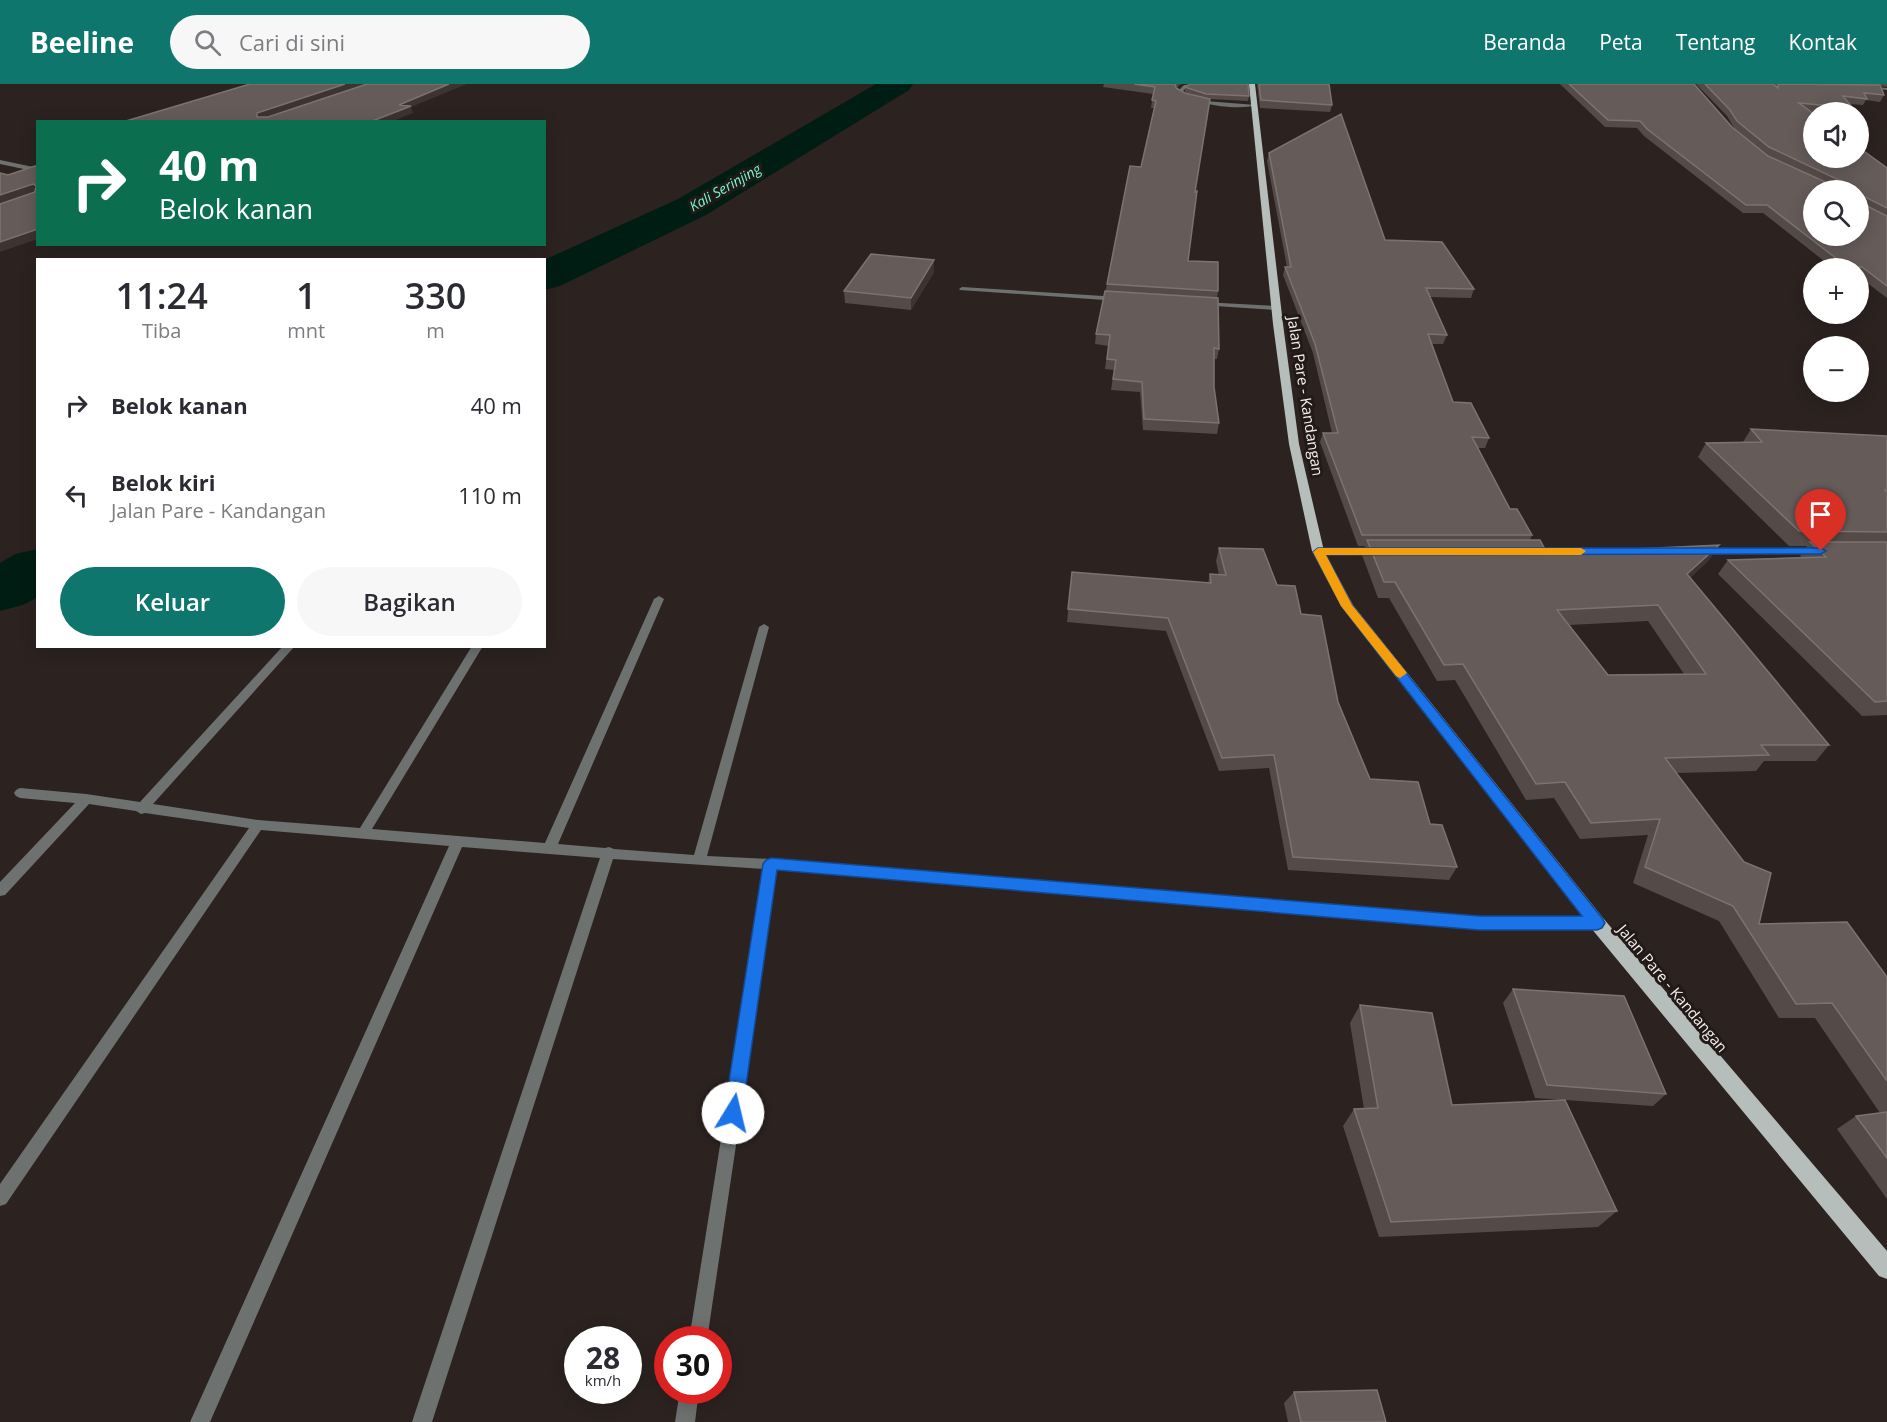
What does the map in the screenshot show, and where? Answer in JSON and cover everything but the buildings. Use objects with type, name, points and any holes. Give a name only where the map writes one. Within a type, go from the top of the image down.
[{"type":"main road","name":"Jalan Pare - Kandangan","points":[[1249,85],[1254,105],[1276,308],[1294,444],[1318,552],[1347,606],[1597,923],[1887,1269]]},
{"type":"street","points":[[1839,84],[1887,89]]},
{"type":"street","points":[[1210,85],[1186,86],[1178,93],[1216,103],[1254,105]]},
{"type":"street","points":[[0,162],[36,170]]},
{"type":"street","points":[[962,289],[1125,299]]},
{"type":"street","points":[[1195,303],[1276,308]]},
{"type":"street","points":[[1318,552],[1390,551]]},
{"type":"street","points":[[1522,551],[1605,551]]},
{"type":"street","points":[[1689,551],[1833,551]]},
{"type":"street","points":[[550,847],[659,599]]},
{"type":"street","points":[[699,861],[764,627]]},
{"type":"street","points":[[141,809],[288,648]]},
{"type":"street","points":[[364,832],[477,648]]},
{"type":"street","points":[[20,793],[86,799],[258,825],[550,847],[699,861],[771,864],[1479,923],[1597,923]]},
{"type":"street","points":[[0,891],[86,799]]},
{"type":"street","points":[[0,1198],[258,825]]},
{"type":"street","points":[[200,1422],[458,841]]},
{"type":"street","points":[[422,1422],[609,852]]},
{"type":"street","points":[[700,1326],[771,864]]},
{"type":"street","points":[[685,1422],[688,1404]]},
{"type":"waterway","name":"Kali Serinjing","points":[[546,276],[692,207],[898,84]]},
{"type":"waterway","name":"Kali Serinjing","points":[[0,591],[36,569]]},
{"type":"slow traffic","points":[[1400,673],[1347,606],[1318,552],[1581,551]]},
{"type":"route","points":[[733,1113],[771,864],[1479,923],[1597,923],[1347,606],[1318,552],[1821,551]]}]
